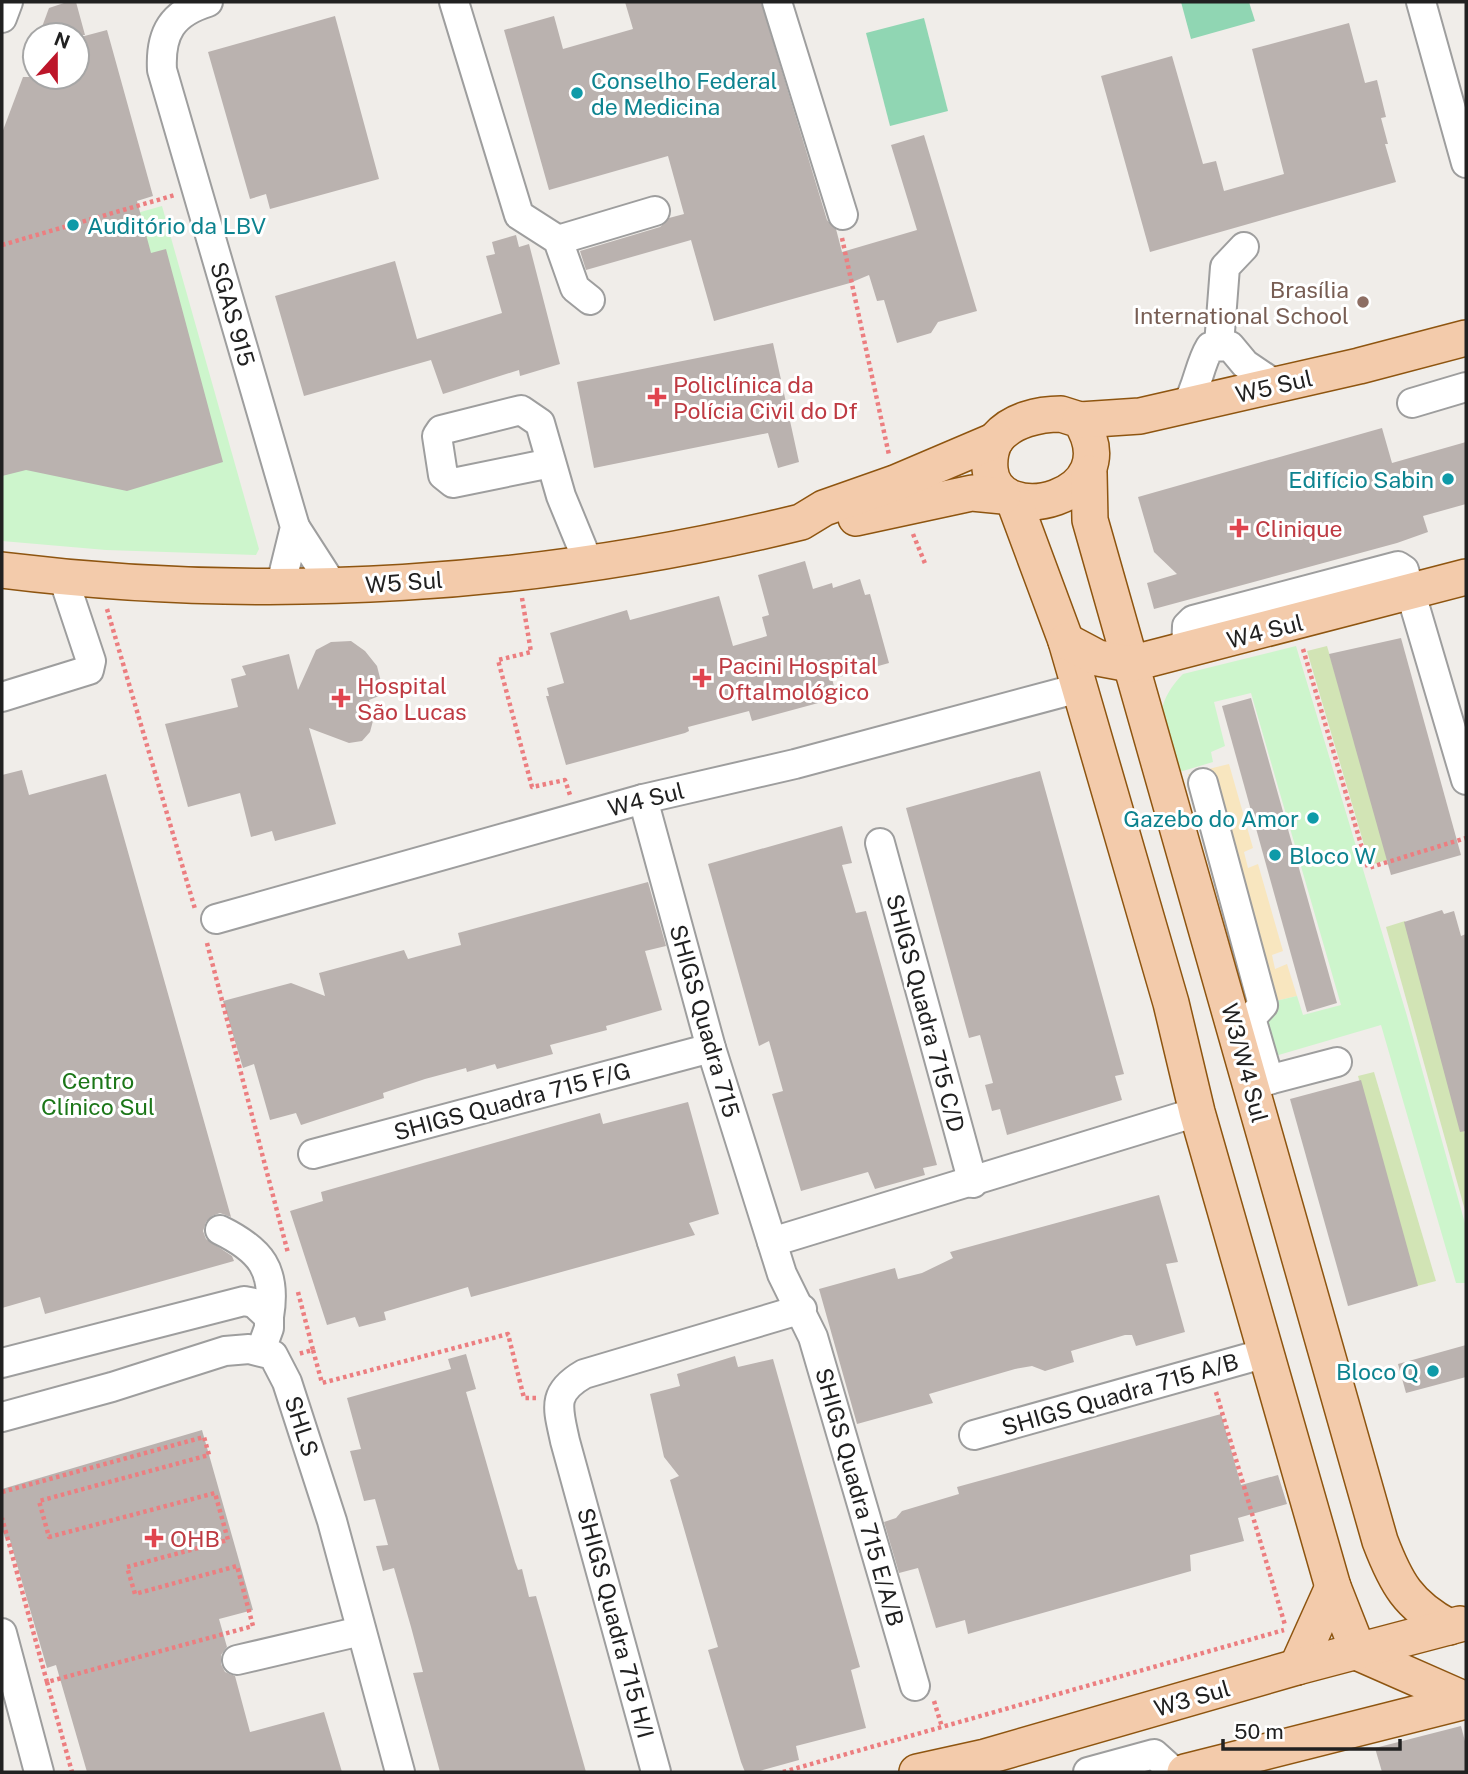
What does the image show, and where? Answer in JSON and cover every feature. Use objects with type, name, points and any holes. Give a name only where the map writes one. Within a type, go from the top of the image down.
[{"type":"main road","name":"W5 Sul","points":[[1080,420],[1140,416],[1276,386],[1466,338]]},
{"type":"main road","points":[[1008,498],[1032,501],[1079,485],[1089,473],[1093,450],[1080,420],[1061,414],[1041,415],[1020,421],[996,440],[990,457],[992,484],[1008,498],[1066,641],[1171,1003],[1197,1112],[1333,1587],[1359,1653],[1466,1701]]},
{"type":"main road","name":"W5 Sul","points":[[801,522],[824,508],[895,483],[996,440]]},
{"type":"main road","name":"W3/W4 Sul","points":[[1089,473],[1090,520],[1224,989],[1260,1082],[1380,1541],[1393,1576],[1423,1613],[1457,1625]]},
{"type":"main road","name":"W5 Sul","points":[[2,570],[63,577],[280,587],[410,583],[589,564],[720,541],[801,522],[849,520],[972,493],[1008,498]]},
{"type":"main road","name":"W4 Sul","points":[[1066,641],[1098,658],[1130,664],[1466,577]]},
{"type":"main road","points":[[1143,710],[1154,675],[1165,662],[1186,651]]},
{"type":"main road","points":[[1171,1003],[1224,989]]},
{"type":"main road","points":[[1295,1452],[1352,1436]]},
{"type":"main road","points":[[1297,1667],[1302,1625],[1333,1587]]},
{"type":"main road","name":"W3 Sul","points":[[917,1772],[981,1765],[1297,1667],[1359,1653],[1457,1625]]},
{"type":"main road","points":[[1185,1772],[1466,1701]]},
{"type":"street","points":[[2,18],[8,2]]},
{"type":"street","name":"SGAS 915","points":[[208,2],[190,7],[175,18],[165,34],[161,51],[167,91],[295,527],[333,586]]},
{"type":"street","points":[[454,2],[519,215],[558,240],[575,288],[590,300]]},
{"type":"street","points":[[777,2],[842,226]]},
{"type":"street","points":[[1420,2],[1466,163]]},
{"type":"street","points":[[558,240],[655,211]]},
{"type":"street","points":[[1219,345],[1225,267],[1244,247]]},
{"type":"street","points":[[1186,406],[1196,390],[1205,356],[1210,347],[1219,345],[1230,346],[1245,364],[1276,386]]},
{"type":"street","points":[[1412,403],[1466,387]]},
{"type":"street","points":[[551,463],[561,496],[589,564]]},
{"type":"street","points":[[280,587],[295,527]]},
{"type":"street","points":[[2,697],[89,670],[91,661],[63,577]]},
{"type":"street","points":[[1411,593],[1466,780]]},
{"type":"street","name":"W4 Sul","points":[[208,919],[643,799],[795,764],[1079,688]]},
{"type":"street","points":[[1203,783],[1263,1005],[1251,1018],[1260,1082],[1337,1062]]},
{"type":"street","name":"SHIGS Quadra 715","points":[[643,799],[711,1048],[782,1274],[802,1310]]},
{"type":"street","name":"SHIGS Quadra 715 C/D","points":[[880,843],[973,1183]]},
{"type":"street","name":"SHIGS Quadra 715 F/G","points":[[313,1154],[711,1048]]},
{"type":"street","points":[[772,1242],[973,1183],[1197,1112]]},
{"type":"street","points":[[2,1417],[112,1387],[225,1351],[269,1354],[272,1287],[266,1268],[248,1246],[220,1230]]},
{"type":"street","points":[[2,1363],[244,1301],[254,1303],[269,1317]]},
{"type":"street","points":[[559,1400],[564,1386],[584,1374],[802,1310]]},
{"type":"street","name":"SHIGS Quadra 715 E/A/B","points":[[802,1310],[813,1337],[915,1686]]},
{"type":"street","name":"SHIGS Quadra 715 A/B","points":[[974,1435],[1266,1353]]},
{"type":"street","name":"SHLS","points":[[269,1354],[332,1521],[400,1772]]},
{"type":"street","name":"SHIGS Quadra 715 H/I","points":[[559,1400],[565,1441],[656,1772]]},
{"type":"street","points":[[237,1660],[361,1631]]},
{"type":"street","points":[[2,1633],[39,1772]]},
{"type":"street","points":[[1088,1772],[1154,1754],[1174,1772]]},
{"type":"path","points":[[2,245],[196,189]]},
{"type":"path","points":[[842,226],[895,483]]},
{"type":"path","points":[[517,573],[531,652],[498,660],[532,787],[565,780],[578,818]]},
{"type":"path","points":[[98,579],[183,877],[208,919],[288,1256]]},
{"type":"path","points":[[1302,648],[1368,868],[1466,838]]},
{"type":"path","points":[[295,1283],[322,1383],[508,1334],[524,1398],[559,1400]]},
{"type":"path","points":[[269,1354],[313,1350]]},
{"type":"path","points":[[783,1772],[1302,1625],[1210,1369]]},
{"type":"path","points":[[2,1492],[204,1437],[209,1455],[39,1501],[49,1537],[215,1493],[228,1540],[127,1567],[135,1594],[237,1566],[253,1626],[47,1682]]},
{"type":"path","points":[[2,1518],[72,1772]]},
{"type":"green space","points":[[1181,2],[1249,2],[1255,21],[1191,39]]},
{"type":"green space","points":[[924,18],[948,111],[890,126],[866,33]]},
{"type":"green space","name":"Auditório da LBV","points":[[162,206],[259,549],[256,555],[106,550],[2,541],[2,251]]},
{"type":"green space","points":[[1296,646],[1407,1016],[1466,1227],[1466,1283],[1456,1283],[1381,1025],[1268,1058],[1250,1007],[1297,996],[1303,1015],[1341,1005],[1251,693],[1214,702],[1225,746],[1211,752],[1213,762],[1166,776],[1160,734],[1162,710],[1173,686],[1183,674]]},
{"type":"green space","points":[[1327,646],[1390,859],[1370,865],[1307,651]]},
{"type":"green space","points":[[1405,921],[1466,1138],[1466,1214],[1386,927]]},
{"type":"green space","points":[[1374,1072],[1436,1281],[1417,1286],[1358,1076]]},
{"type":"sand","points":[[1229,764],[1253,848],[1244,852],[1248,868],[1258,864],[1283,951],[1272,955],[1275,969],[1287,964],[1297,996],[1250,1007],[1188,774]]},
{"type":"building","points":[[76,2],[81,21],[44,21],[49,8]]},
{"type":"building","points":[[625,2],[761,2],[827,220],[836,229],[842,252],[917,230],[891,145],[924,135],[977,311],[938,322],[931,333],[897,343],[884,300],[877,301],[869,275],[850,283],[714,321],[691,240],[586,270],[580,251],[660,227],[669,218],[684,214],[668,156],[549,190],[504,30],[554,16],[563,49],[633,29]]},
{"type":"building","points":[[335,16],[379,179],[270,209],[266,194],[250,199],[208,52]]},
{"type":"building","points":[[1349,23],[1365,83],[1377,80],[1386,117],[1381,118],[1388,144],[1385,144],[1396,182],[1150,252],[1101,76],[1172,56],[1203,164],[1216,161],[1224,191],[1284,174],[1252,49]]},
{"type":"building","name":"Auditório da LBV","points":[[107,30],[153,196],[137,201],[151,253],[166,249],[223,462],[127,491],[26,470],[2,476],[2,133],[21,82],[21,91],[91,91],[91,34]]},
{"type":"building","points":[[516,235],[519,247],[529,244],[560,364],[520,376],[519,370],[443,394],[431,360],[304,396],[275,296],[395,261],[417,339],[502,313],[486,256],[495,254],[492,242]]},
{"type":"building","name":"Policlínica da Polícia Civil do Df","points":[[773,343],[799,462],[778,468],[768,433],[594,468],[577,382]]},
{"type":"building","points":[[1382,428],[1392,463],[1466,442],[1466,504],[1423,516],[1428,532],[1397,543],[1154,609],[1147,583],[1177,574],[1154,552],[1138,497]]},
{"type":"building","name":"Pacini Hospital Oftalmológico","points":[[805,561],[813,589],[832,583],[833,588],[860,579],[865,595],[870,594],[889,663],[832,679],[834,686],[830,687],[833,699],[752,721],[749,711],[688,727],[689,731],[685,733],[566,765],[546,696],[549,696],[547,688],[564,683],[550,633],[627,610],[630,620],[719,596],[733,646],[767,636],[762,617],[769,615],[758,575]]},
{"type":"building","points":[[1401,638],[1461,855],[1391,875],[1329,654]]},
{"type":"building","points":[[351,641],[365,651],[377,666],[384,694],[369,700],[374,717],[370,732],[362,741],[349,743],[309,728],[336,824],[275,841],[272,831],[251,837],[240,793],[188,807],[165,724],[238,707],[231,679],[246,675],[242,666],[289,654],[298,690],[316,650],[331,642]]},
{"type":"building","name":"Bloco W","points":[[1251,698],[1337,1003],[1307,1012],[1222,706]]},
{"type":"building","name":"Centro Clínico Sul","points":[[22,770],[29,795],[106,774],[231,1217],[220,1213],[212,1216],[203,1231],[206,1239],[232,1256],[234,1261],[45,1314],[40,1297],[2,1308],[2,775]]},
{"type":"building","points":[[1040,771],[1124,1074],[1115,1076],[1122,1100],[1007,1135],[1000,1109],[992,1111],[985,1085],[993,1083],[980,1035],[969,1038],[906,808]]},
{"type":"building","points":[[842,826],[852,863],[842,865],[856,913],[866,911],[937,1165],[923,1168],[925,1175],[875,1189],[868,1172],[801,1191],[772,1094],[783,1091],[769,1041],[759,1046],[708,864]]},
{"type":"building","points":[[648,882],[666,946],[645,951],[662,1010],[606,1026],[607,1030],[550,1045],[553,1054],[497,1069],[495,1064],[467,1072],[466,1068],[425,1079],[383,1093],[384,1098],[301,1125],[296,1113],[270,1120],[254,1064],[243,1068],[223,1001],[291,983],[325,996],[319,973],[404,950],[408,959],[461,945],[458,933]]},
{"type":"building","points":[[1442,910],[1444,914],[1454,911],[1461,936],[1466,934],[1466,1131],[1460,1132],[1404,922]]},
{"type":"building","points":[[1361,1080],[1418,1286],[1348,1306],[1290,1099]]},
{"type":"building","points":[[688,1102],[719,1214],[689,1223],[695,1235],[471,1297],[468,1287],[384,1312],[386,1320],[359,1327],[355,1317],[327,1325],[290,1211],[323,1201],[321,1192],[600,1113],[603,1124]]},
{"type":"building","points":[[1159,1195],[1178,1262],[1166,1264],[1185,1332],[1136,1346],[1132,1335],[1125,1335],[1071,1351],[1074,1362],[1045,1371],[1032,1366],[1015,1369],[929,1394],[933,1403],[857,1424],[819,1289],[895,1268],[898,1279],[922,1273],[953,1258],[950,1252]]},
{"type":"building","name":"Bloco Q","points":[[1466,1345],[1466,1377],[1406,1393],[1398,1364]]},
{"type":"building","points":[[466,1354],[476,1389],[466,1392],[515,1562],[518,1570],[522,1569],[529,1597],[536,1596],[586,1772],[440,1772],[413,1673],[423,1672],[411,1627],[394,1568],[383,1571],[376,1546],[388,1545],[375,1499],[364,1501],[350,1451],[361,1449],[347,1398],[451,1369],[448,1359]]},
{"type":"building","points":[[735,1356],[738,1367],[773,1359],[860,1667],[851,1670],[866,1728],[796,1746],[799,1760],[756,1772],[745,1772],[741,1762],[708,1650],[718,1647],[670,1480],[679,1476],[664,1457],[650,1394],[680,1386],[677,1374]]},
{"type":"building","points":[[1221,1414],[1241,1485],[1278,1475],[1287,1504],[1238,1518],[1244,1541],[1190,1555],[1191,1571],[968,1634],[965,1620],[936,1628],[918,1568],[899,1573],[884,1522],[896,1518],[902,1511],[959,1494],[957,1487]]},
{"type":"building","points":[[202,1430],[253,1610],[219,1619],[227,1647],[221,1655],[221,1664],[225,1672],[235,1676],[250,1732],[324,1712],[342,1772],[87,1772],[56,1665],[47,1668],[9,1537],[5,1538],[2,1527],[2,1489]]},
{"type":"building","points":[[1461,1726],[1466,1745],[1466,1772],[1382,1772],[1375,1748]]},
{"type":"place","name":"Conselho Federal de Medicina","points":[[577,93]]},
{"type":"place","name":"Auditório da LBV","points":[[73,225]]},
{"type":"place","name":"Brasília International School","points":[[1363,302]]},
{"type":"place","name":"Policlínica da Polícia Civil do Df","points":[[657,397]]},
{"type":"place","name":"Edifício Sabin","points":[[1448,479]]},
{"type":"place","name":"Clinique","points":[[1239,528]]},
{"type":"place","name":"Pacini Hospital Oftalmológico","points":[[702,678]]},
{"type":"place","name":"Hospital São Lucas","points":[[341,698]]},
{"type":"place","name":"Gazebo do Amor","points":[[1313,818]]},
{"type":"place","name":"Bloco W","points":[[1275,855]]},
{"type":"place","name":"Bloco Q","points":[[1433,1371]]},
{"type":"place","name":"OHB","points":[[154,1538]]}]
